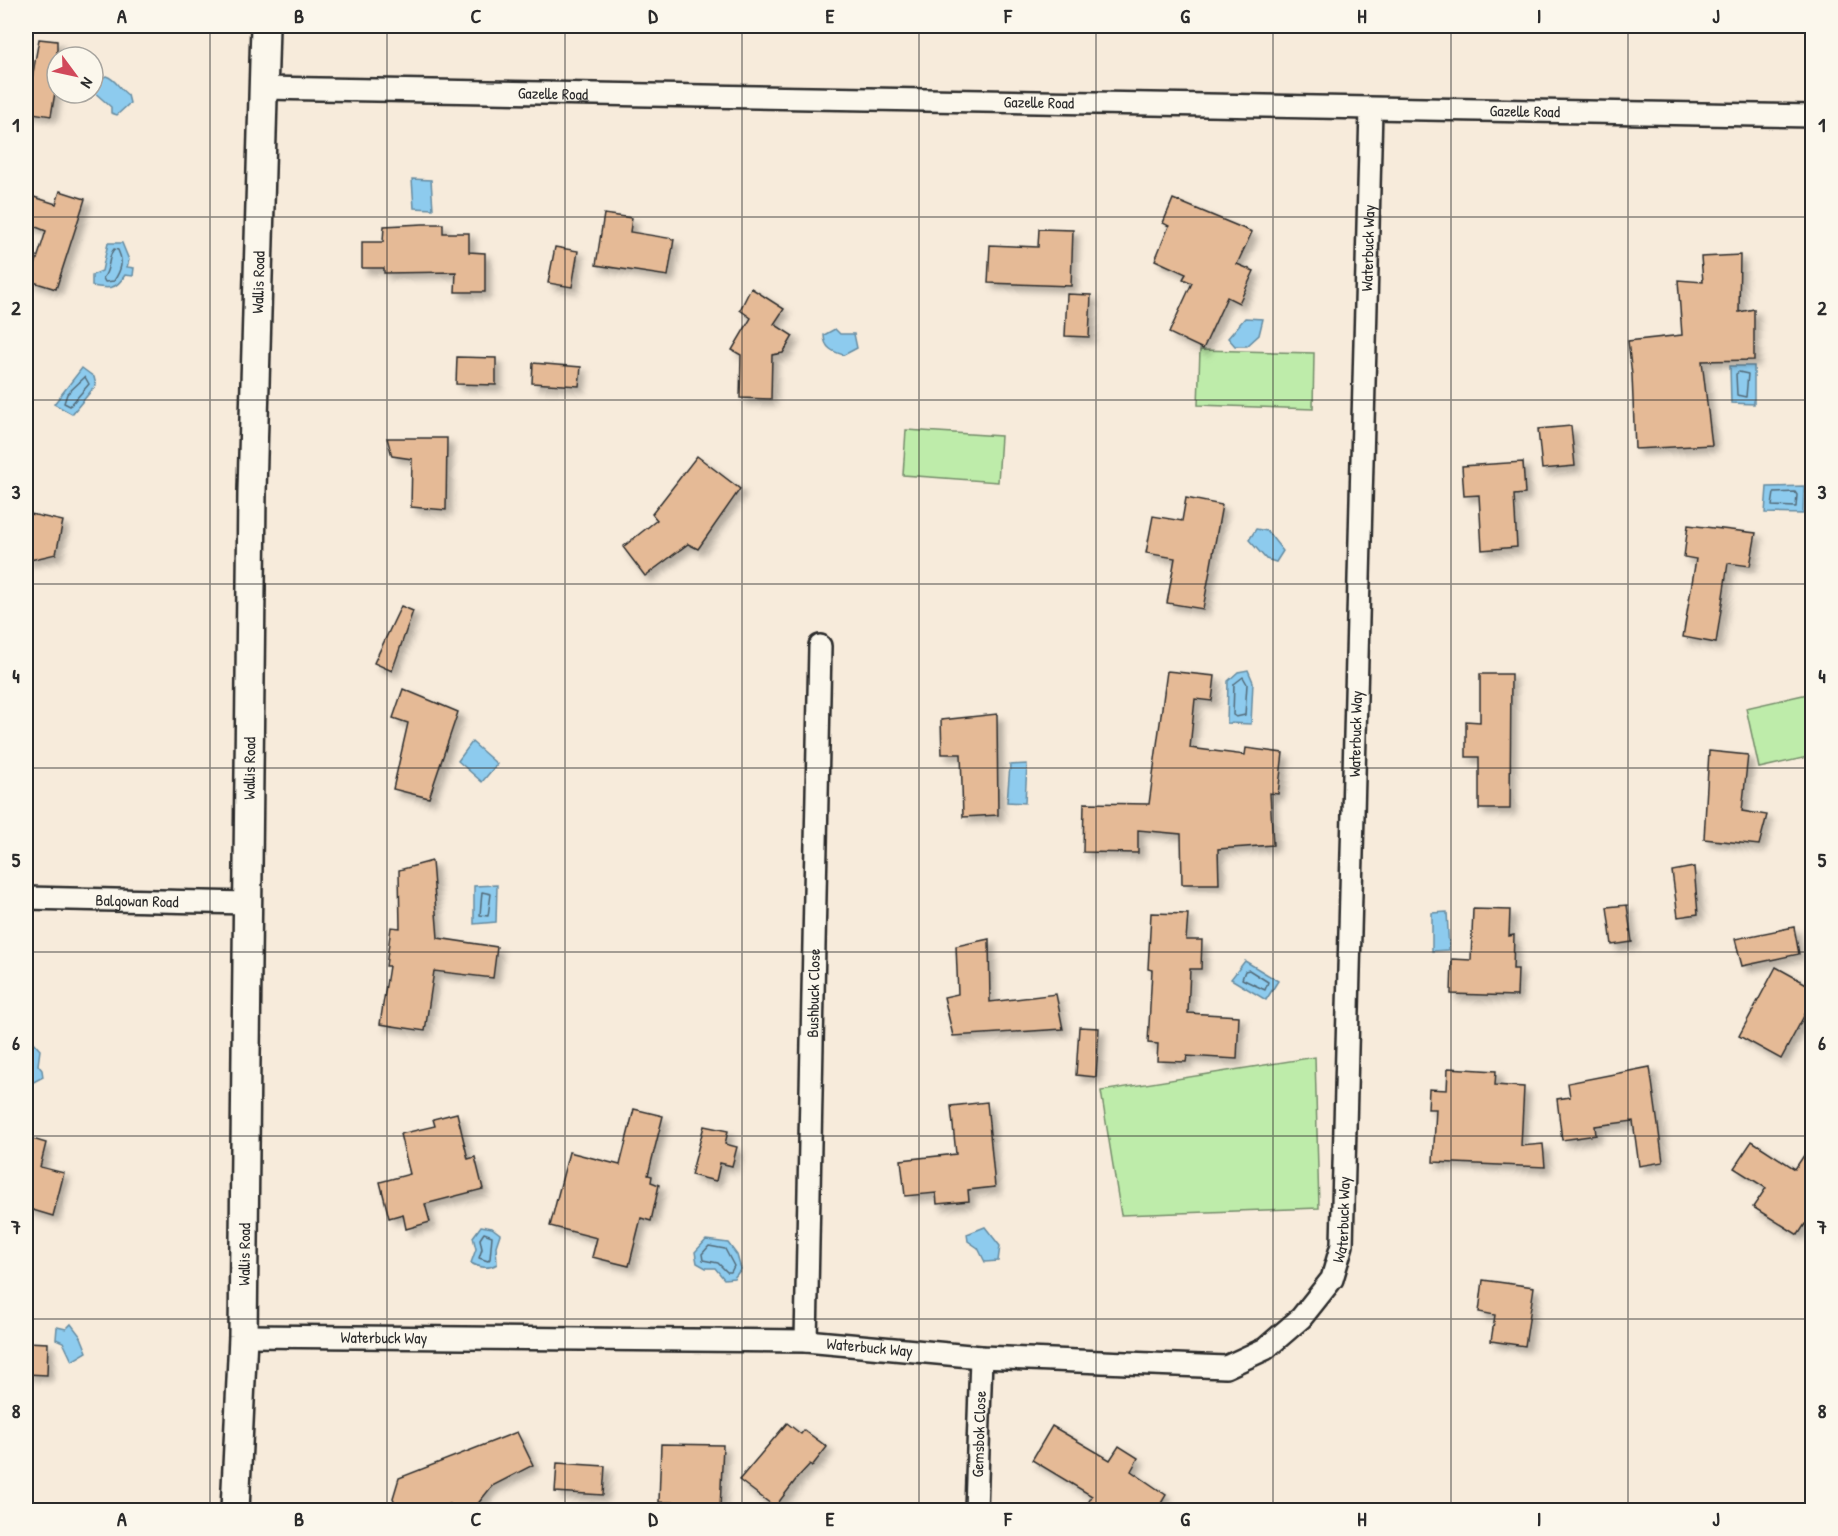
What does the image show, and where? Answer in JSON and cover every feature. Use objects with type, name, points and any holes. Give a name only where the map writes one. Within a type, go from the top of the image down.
[{"type":"street","name":"Wallis Road","points":[[235,1510],[243,1336],[252,491],[265,26]]},
{"type":"street","name":"Gazelle Road","points":[[263,88],[1812,116]]},
{"type":"street","name":"Waterbuck Way","points":[[243,1336],[806,1341],[981,1357],[1226,1367],[1265,1349],[1301,1318],[1332,1279],[1342,1245],[1371,109]]},
{"type":"street","name":"Bushbuck Close","points":[[806,1341],[820,646]]},
{"type":"street","name":"Balgowan Road","points":[[26,898],[247,903]]},
{"type":"street","name":"Gemsbok Close","points":[[976,1510],[981,1357]]},
{"type":"green space","points":[[1200,350],[1314,353],[1313,409],[1198,405]]},
{"type":"green space","points":[[906,430],[1001,436],[998,482],[903,475]]},
{"type":"green space","points":[[1812,693],[1812,756],[1759,768],[1746,708]]},
{"type":"green space","points":[[1315,1057],[1319,1208],[1121,1215],[1101,1091]]},
{"type":"water","points":[[105,76],[112,79],[128,95],[130,103],[117,115],[111,113],[111,107],[105,102]]},
{"type":"water","points":[[412,179],[431,180],[433,209],[414,208]]},
{"type":"water","points":[[108,243],[122,243],[129,260],[127,267],[134,268],[133,276],[125,275],[112,287],[92,286],[92,275],[102,271]]},
{"type":"water","points":[[1245,318],[1263,319],[1259,335],[1247,346],[1235,346],[1228,338]]},
{"type":"water","points":[[835,329],[840,334],[854,334],[857,348],[844,355],[830,349],[824,335]]},
{"type":"water","points":[[1730,366],[1754,366],[1754,404],[1731,403]]},
{"type":"water","points":[[82,368],[94,377],[96,385],[72,414],[54,404]]},
{"type":"water","points":[[1804,486],[1803,514],[1765,513],[1767,487]]},
{"type":"water","points":[[1256,529],[1267,531],[1283,551],[1276,562],[1266,559],[1249,540]]},
{"type":"water","points":[[1248,670],[1253,682],[1251,724],[1227,723],[1228,681],[1238,672]]},
{"type":"water","points":[[472,742],[497,764],[482,782],[458,761]]},
{"type":"water","points":[[1027,764],[1025,803],[1007,802],[1010,765]]},
{"type":"water","points":[[497,885],[496,922],[474,924],[474,886]]},
{"type":"water","points":[[1447,912],[1449,950],[1432,951],[1432,913]]},
{"type":"water","points":[[1245,961],[1278,981],[1266,1000],[1231,979]]},
{"type":"water","points":[[31,1040],[40,1050],[38,1065],[43,1077],[26,1086],[26,1041]]},
{"type":"water","points":[[481,1226],[492,1228],[500,1234],[496,1246],[497,1264],[491,1267],[481,1267],[471,1263],[476,1249],[473,1237]]},
{"type":"water","points":[[985,1227],[1000,1246],[998,1261],[985,1262],[978,1248],[968,1241],[967,1234]]},
{"type":"water","points":[[706,1240],[728,1243],[737,1255],[741,1269],[734,1278],[724,1279],[715,1268],[706,1268],[697,1263],[695,1252]]},
{"type":"water","points":[[71,1324],[81,1337],[87,1352],[72,1361],[63,1342],[56,1339],[57,1327],[66,1329]]},
{"type":"building","points":[[39,39],[57,41],[57,45],[45,45],[45,105],[53,105],[51,116],[26,112]]},
{"type":"building","points":[[60,191],[85,199],[56,289],[30,281],[46,231],[26,223],[34,197],[56,204]]},
{"type":"building","points":[[1173,199],[1252,232],[1237,264],[1254,271],[1239,303],[1227,297],[1203,349],[1169,333],[1192,283],[1183,279],[1186,274],[1155,260],[1169,226],[1163,223]]},
{"type":"building","points":[[604,214],[632,218],[630,232],[674,239],[668,276],[596,265]]},
{"type":"building","points":[[443,224],[443,233],[469,233],[469,252],[485,253],[485,292],[455,292],[456,272],[384,273],[384,268],[362,268],[362,242],[383,242],[384,226]]},
{"type":"building","points":[[1039,229],[1073,230],[1071,286],[988,283],[990,245],[1038,247]]},
{"type":"building","points":[[555,247],[578,251],[572,287],[548,283]]},
{"type":"building","points":[[1740,255],[1739,312],[1754,309],[1754,360],[1702,361],[1712,445],[1635,449],[1628,341],[1682,335],[1678,280],[1703,282],[1701,257]]},
{"type":"building","points":[[751,288],[784,309],[774,324],[793,336],[783,353],[772,355],[771,399],[740,398],[741,355],[732,350],[751,318],[740,310]]},
{"type":"building","points":[[1067,294],[1091,295],[1089,337],[1065,336]]},
{"type":"building","points":[[457,357],[496,358],[496,385],[456,384]]},
{"type":"building","points":[[533,363],[581,367],[579,386],[532,383]]},
{"type":"building","points":[[1571,426],[1575,466],[1542,469],[1538,429]]},
{"type":"building","points":[[387,438],[447,438],[446,510],[411,507],[412,459],[392,456]]},
{"type":"building","points":[[697,456],[740,489],[698,549],[688,544],[645,576],[623,547],[657,520],[652,514]]},
{"type":"building","points":[[1523,462],[1525,494],[1514,495],[1517,547],[1482,550],[1479,495],[1464,496],[1462,466]]},
{"type":"building","points":[[1186,498],[1222,505],[1203,609],[1167,603],[1175,558],[1146,553],[1153,516],[1182,521]]},
{"type":"building","points":[[26,513],[63,521],[56,554],[26,561]]},
{"type":"building","points":[[1688,525],[1756,533],[1750,566],[1728,563],[1716,643],[1683,637],[1696,559],[1684,557]]},
{"type":"building","points":[[401,606],[413,611],[392,671],[374,663]]},
{"type":"building","points":[[1167,671],[1215,676],[1212,701],[1195,699],[1190,748],[1245,755],[1246,748],[1283,753],[1278,794],[1270,793],[1273,845],[1218,849],[1219,884],[1182,884],[1181,834],[1138,830],[1138,853],[1083,852],[1084,803],[1149,804]]},
{"type":"building","points":[[1480,674],[1511,674],[1510,809],[1479,809],[1479,757],[1466,757],[1466,721],[1480,722]]},
{"type":"building","points":[[403,689],[458,712],[429,798],[393,789],[408,723],[393,718]]},
{"type":"building","points":[[997,714],[998,815],[963,817],[961,754],[942,754],[941,720]]},
{"type":"building","points":[[1709,751],[1748,755],[1742,811],[1767,815],[1759,845],[1704,839]]},
{"type":"building","points":[[432,861],[438,938],[497,947],[493,978],[434,971],[425,1031],[380,1024],[389,966],[386,966],[391,927],[400,928],[399,870]]},
{"type":"building","points":[[1694,867],[1698,914],[1678,917],[1672,871]]},
{"type":"building","points":[[1627,905],[1632,942],[1612,945],[1607,907]]},
{"type":"building","points":[[1473,909],[1510,910],[1509,936],[1514,935],[1513,969],[1518,969],[1517,996],[1451,994],[1452,959],[1471,960]]},
{"type":"building","points":[[1151,913],[1188,914],[1186,940],[1202,940],[1201,969],[1190,969],[1188,1013],[1239,1016],[1237,1059],[1187,1056],[1186,1062],[1157,1061],[1158,1044],[1148,1043],[1152,970],[1148,969]]},
{"type":"building","points":[[1794,927],[1799,954],[1742,966],[1735,939]]},
{"type":"building","points":[[989,939],[990,1002],[1056,994],[1063,1029],[953,1036],[944,997],[958,994],[956,946]]},
{"type":"building","points":[[1776,967],[1812,987],[1812,1001],[1781,1059],[1739,1036]]},
{"type":"building","points":[[1079,1027],[1099,1028],[1096,1077],[1076,1075]]},
{"type":"building","points":[[1650,1067],[1663,1162],[1639,1166],[1633,1121],[1595,1126],[1596,1135],[1562,1140],[1557,1099],[1570,1097],[1568,1083]]},
{"type":"building","points":[[1448,1068],[1496,1071],[1495,1085],[1524,1087],[1521,1146],[1543,1144],[1545,1167],[1433,1162],[1436,1109],[1428,1109],[1429,1089],[1447,1090]]},
{"type":"building","points":[[987,1102],[995,1187],[968,1190],[969,1201],[937,1204],[936,1193],[905,1196],[901,1160],[956,1154],[951,1106]]},
{"type":"building","points":[[634,1109],[663,1116],[648,1175],[652,1176],[651,1182],[659,1185],[651,1221],[641,1218],[629,1266],[592,1257],[597,1238],[550,1226],[569,1152],[620,1165]]},
{"type":"building","points":[[457,1113],[468,1159],[475,1157],[483,1189],[425,1204],[430,1222],[406,1229],[403,1214],[389,1218],[380,1182],[410,1174],[400,1134],[435,1126],[433,1119]]},
{"type":"building","points":[[704,1126],[728,1131],[725,1144],[737,1147],[732,1166],[720,1163],[716,1181],[691,1175]]},
{"type":"building","points":[[26,1137],[46,1143],[40,1167],[64,1173],[53,1216],[26,1208]]},
{"type":"building","points":[[1752,1141],[1795,1169],[1812,1143],[1812,1228],[1805,1224],[1798,1235],[1753,1207],[1766,1188],[1734,1168]]},
{"type":"building","points":[[1483,1280],[1534,1287],[1525,1346],[1491,1341],[1495,1315],[1479,1312]]},
{"type":"building","points":[[26,1342],[48,1343],[47,1375],[26,1374]]},
{"type":"building","points":[[787,1423],[801,1434],[804,1430],[827,1447],[812,1466],[810,1464],[798,1477],[775,1507],[739,1480]]},
{"type":"building","points":[[1052,1426],[1110,1460],[1119,1446],[1138,1458],[1131,1471],[1166,1495],[1157,1510],[1084,1510],[1092,1496],[1032,1460]]},
{"type":"building","points":[[517,1432],[533,1465],[492,1486],[476,1506],[465,1510],[453,1510],[450,1504],[434,1510],[398,1510],[393,1498],[399,1478]]},
{"type":"building","points":[[661,1444],[723,1445],[720,1508],[692,1508],[692,1503],[659,1502]]},
{"type":"building","points":[[557,1463],[605,1466],[603,1495],[555,1492]]}]
